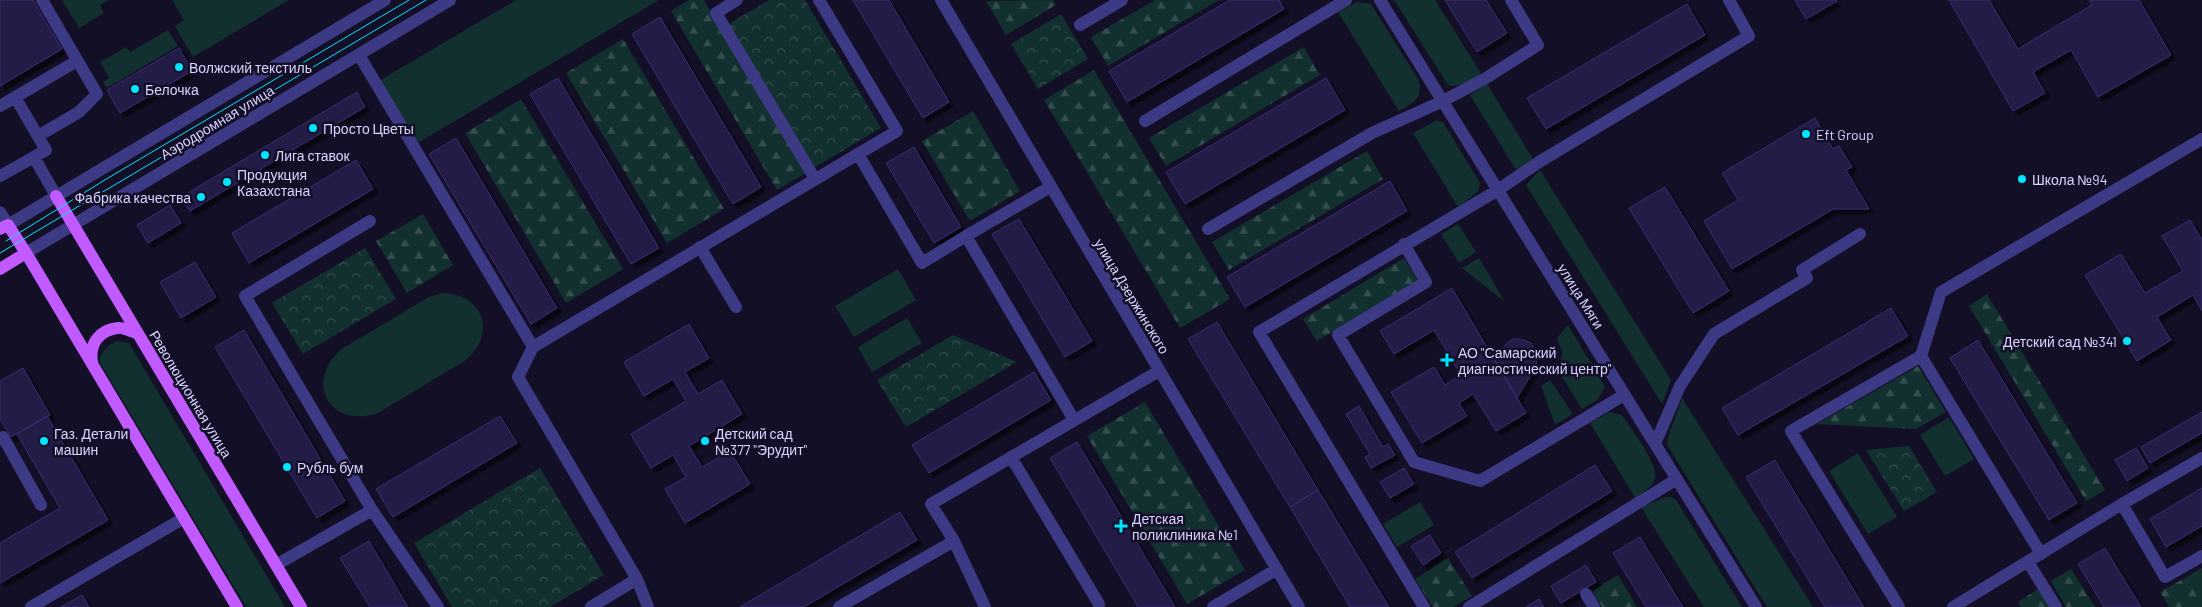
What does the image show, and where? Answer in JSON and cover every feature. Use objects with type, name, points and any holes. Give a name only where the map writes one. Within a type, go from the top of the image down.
[{"type":"main road","name":"Революционная улица","points":[[56,196],[302,607]]},
{"type":"main road","points":[[4,227],[26,253],[237,607]]},
{"type":"main road","name":"Аэродромная улица","points":[[0,269],[26,253]]},
{"type":"main road","points":[[92,365],[90,353],[92,344],[102,334],[119,328],[137,333]]},
{"type":"street","points":[[38,136],[79,112],[96,94],[42,0]]},
{"type":"street","name":"Аэродромная улица","points":[[4,227],[365,5],[385,0]]},
{"type":"street","name":"Аэродромная улица","points":[[26,253],[450,0]]},
{"type":"street","points":[[737,0],[716,12],[815,179]]},
{"type":"street","points":[[648,607],[637,580],[518,377],[532,347],[897,131],[819,0]]},
{"type":"street","name":"улица Дзержинского","points":[[941,0],[1158,371],[1299,607]]},
{"type":"street","points":[[1080,25],[1122,0]]},
{"type":"street","points":[[1145,121],[1346,0]]},
{"type":"street","name":"улица Мяги","points":[[1380,0],[1756,607]]},
{"type":"street","points":[[1208,229],[1372,133],[1443,101],[1486,78],[1538,45],[1511,0]]},
{"type":"street","points":[[1424,607],[1259,332],[1404,244],[1498,190],[1547,157],[1749,36],[1729,0]]},
{"type":"street","points":[[359,55],[532,347]]},
{"type":"street","points":[[0,106],[77,61]]},
{"type":"street","points":[[0,176],[46,150],[15,97]]},
{"type":"street","points":[[1899,607],[1791,431],[1921,356],[1941,292],[2202,139]]},
{"type":"street","points":[[858,154],[922,263],[1050,186]]},
{"type":"street","points":[[34,157],[56,196]]},
{"type":"street","points":[[0,212],[4,227]]},
{"type":"street","points":[[370,222],[246,296],[372,510],[438,607]]},
{"type":"street","points":[[1655,444],[1680,386],[1714,334],[1807,278],[1802,270],[1860,234]]},
{"type":"street","points":[[966,236],[1074,420]]},
{"type":"street","points":[[1404,244],[1426,282],[1338,335],[1414,462],[1480,481],[1624,395]]},
{"type":"street","points":[[700,247],[736,307]]},
{"type":"street","points":[[1921,356],[2041,554]]},
{"type":"street","points":[[985,607],[954,541],[931,504],[1158,371]]},
{"type":"street","points":[[0,439],[3,437],[41,505]]},
{"type":"street","points":[[1011,457],[1098,606]]},
{"type":"street","points":[[1954,607],[2122,504],[2202,458]]},
{"type":"street","points":[[1469,607],[1677,479]]},
{"type":"street","points":[[2122,504],[2165,577],[2202,556]]},
{"type":"street","points":[[276,565],[372,510]]},
{"type":"street","points":[[31,607],[184,518]]},
{"type":"street","points":[[839,607],[954,541]]},
{"type":"street","points":[[2028,562],[2056,607]]},
{"type":"street","points":[[1213,607],[1276,570]]},
{"type":"street","points":[[591,607],[637,580]]},
{"type":"street","points":[[1586,594],[1594,607]]},
{"type":"green space","points":[[62,0],[109,0],[100,5],[104,13],[79,28]]},
{"type":"green space","points":[[172,0],[289,0],[193,57],[175,26],[184,20]]},
{"type":"green space","points":[[516,0],[659,0],[411,147],[374,84]]},
{"type":"green space","points":[[689,0],[704,0],[806,173],[777,190],[671,11]]},
{"type":"green space","points":[[769,0],[805,0],[881,128],[812,169],[727,25]]},
{"type":"green space","points":[[1053,0],[1056,5],[1006,35],[986,1]]},
{"type":"green space","points":[[1155,0],[1219,0],[1108,66],[1091,37]]},
{"type":"green space","points":[[1394,0],[1435,0],[1481,73],[1461,85],[1448,85]]},
{"type":"green space","points":[[1357,2],[1371,4],[1418,79],[1420,91],[1417,99],[1399,111],[1338,12]]},
{"type":"green space","points":[[1061,14],[1088,59],[1038,89],[1011,44]]},
{"type":"green space","points":[[168,30],[178,46],[107,88],[103,82],[109,78],[100,62],[126,47],[130,52]]},
{"type":"green space","points":[[623,39],[724,209],[667,243],[566,73]]},
{"type":"green space","points":[[1304,47],[1320,75],[1166,166],[1149,138]]},
{"type":"green space","points":[[1094,70],[1230,299],[1180,328],[1044,100]]},
{"type":"green space","points":[[1487,84],[1533,159],[1516,170],[1470,95]]},
{"type":"green space","points":[[521,99],[623,269],[566,303],[465,133]]},
{"type":"green space","points":[[973,111],[1020,191],[970,221],[922,141]]},
{"type":"green space","points":[[1437,120],[1443,122],[1480,183],[1478,192],[1458,207],[1413,133]]},
{"type":"green space","points":[[1367,151],[1383,179],[1229,270],[1212,242]]},
{"type":"green space","points":[[1540,170],[1671,380],[1662,404],[1526,185]]},
{"type":"green space","points":[[423,214],[453,265],[407,293],[376,241]]},
{"type":"green space","points":[[1458,224],[1476,252],[1459,263],[1441,234]]},
{"type":"green space","points":[[365,248],[396,299],[303,354],[272,303]]},
{"type":"green space","points":[[1404,258],[1418,281],[1317,341],[1303,319]]},
{"type":"green space","points":[[1479,258],[1505,302],[1462,268]]},
{"type":"green space","points":[[898,269],[916,300],[854,337],[835,306]]},
{"type":"green space","points":[[442,293],[456,295],[468,300],[481,317],[483,327],[481,338],[476,349],[466,360],[378,413],[361,416],[347,415],[336,409],[328,400],[324,389],[324,376],[329,363],[340,350],[429,297]]},
{"type":"green space","points":[[1987,294],[2105,490],[2086,501],[1969,306]]},
{"type":"green space","points":[[907,318],[922,343],[872,372],[858,347]]},
{"type":"green space","points":[[1568,325],[1605,387],[1597,400],[1582,409],[1559,372],[1562,352],[1557,338]]},
{"type":"green space","points":[[953,335],[1017,362],[906,427],[877,380]]},
{"type":"green space","points":[[118,341],[129,343],[285,607],[246,607],[99,361],[106,348]]},
{"type":"green space","points":[[1918,366],[1946,412],[1916,429],[1817,424]]},
{"type":"green space","points":[[1550,380],[1573,414],[1555,425],[1541,386]]},
{"type":"green space","points":[[1682,398],[1813,607],[1767,607],[1667,445]]},
{"type":"green space","points":[[1145,402],[1245,570],[1187,604],[1087,436]]},
{"type":"green space","points":[[1609,412],[1622,415],[1653,464],[1655,472],[1654,482],[1635,498],[1590,423]]},
{"type":"green space","points":[[1949,417],[1974,459],[1945,476],[1920,435]]},
{"type":"green space","points":[[1909,446],[1937,492],[1904,511],[1866,450]]},
{"type":"green space","points":[[1858,453],[1897,517],[1868,534],[1829,471]]},
{"type":"green space","points":[[540,468],[604,575],[550,607],[452,607],[414,543]]},
{"type":"green space","points":[[1665,497],[1672,497],[1676,500],[1742,607],[1704,607],[1641,507]]},
{"type":"green space","points":[[1420,502],[1434,525],[1397,547],[1383,524]]},
{"type":"green space","points":[[1448,558],[1472,596],[1453,607],[1433,607],[1415,579]]},
{"type":"green space","points":[[2202,568],[2202,607],[2169,607],[2160,592]]},
{"type":"green space","points":[[2071,569],[2095,607],[2066,607],[2051,581]]},
{"type":"green space","points":[[1618,575],[1637,607],[1602,607],[1592,591]]},
{"type":"green space","points":[[2038,589],[2049,607],[2021,607],[2018,602]]},
{"type":"building","points":[[0,0],[33,0],[62,49],[0,86]]},
{"type":"building","points":[[853,0],[889,0],[949,102],[923,118]]},
{"type":"building","points":[[1230,0],[1279,0],[1284,9],[1127,102],[1109,71]]},
{"type":"building","points":[[1445,0],[1486,0],[1507,33],[1477,52]]},
{"type":"building","points":[[1795,0],[1836,0],[1837,1],[1806,19]]},
{"type":"building","points":[[1949,0],[1989,0],[2018,49],[2092,5],[2089,0],[2139,0],[2171,55],[2098,97],[2071,50],[2033,72],[2045,93],[2013,111]]},
{"type":"building","points":[[1687,4],[1705,35],[1546,129],[1527,98]]},
{"type":"building","points":[[660,17],[761,187],[733,204],[632,34]]},
{"type":"building","points":[[179,48],[192,71],[120,113],[107,90]]},
{"type":"building","points":[[558,78],[659,248],[631,264],[530,94]]},
{"type":"building","points":[[1326,78],[1345,110],[1185,204],[1166,172]]},
{"type":"building","points":[[357,92],[365,107],[190,211],[181,197]]},
{"type":"building","points":[[1815,118],[1833,149],[1839,146],[1852,167],[1846,170],[1869,209],[1833,209],[1732,269],[1704,221],[1738,200],[1722,173]]},
{"type":"building","points":[[456,138],[557,308],[531,324],[429,154]]},
{"type":"building","points":[[914,147],[961,227],[934,243],[886,163]]},
{"type":"building","points":[[356,160],[373,189],[249,263],[232,233]]},
{"type":"building","points":[[1390,181],[1407,211],[1245,307],[1227,277]]},
{"type":"building","points":[[1665,187],[1729,291],[1693,313],[1629,208]]},
{"type":"building","points":[[170,205],[181,223],[148,243],[137,225]]},
{"type":"building","points":[[1019,219],[1092,341],[1065,357],[992,234]]},
{"type":"building","points":[[2190,220],[2202,240],[2202,311],[2193,295],[2157,317],[2171,340],[2137,361],[2085,275],[2121,254],[2145,293],[2183,271],[2162,236]]},
{"type":"building","points":[[195,262],[216,297],[181,318],[160,282]]},
{"type":"building","points":[[1452,288],[1526,413],[1496,431],[1473,394],[1459,403],[1467,416],[1422,443],[1391,392],[1434,367],[1445,385],[1461,375],[1434,330],[1394,354],[1380,331]]},
{"type":"building","points":[[1891,308],[1908,336],[1738,435],[1722,408]]},
{"type":"building","points":[[1217,322],[1318,490],[1290,507],[1188,339]]},
{"type":"building","points":[[689,324],[709,358],[685,372],[698,394],[722,380],[742,414],[689,446],[702,467],[730,451],[750,484],[685,523],[665,489],[686,477],[673,455],[651,468],[631,434],[686,401],[673,379],[644,396],[624,362]]},
{"type":"building","points":[[244,330],[345,501],[317,518],[215,347]]},
{"type":"building","points":[[1513,339],[1520,339],[1531,343],[1537,354],[1536,366],[1517,398],[1494,359],[1508,342]]},
{"type":"building","points":[[1978,340],[2077,503],[2049,520],[1950,358]]},
{"type":"building","points":[[23,368],[50,415],[11,437],[0,419],[0,381]]},
{"type":"building","points":[[1034,372],[1051,400],[929,473],[912,445]]},
{"type":"building","points":[[1359,406],[1383,447],[1388,444],[1395,455],[1371,468],[1365,457],[1370,454],[1346,414]]},
{"type":"building","points":[[2202,412],[2202,433],[2150,463],[2141,447]]},
{"type":"building","points":[[47,416],[108,520],[0,583],[0,543],[60,508],[17,434]]},
{"type":"building","points":[[500,416],[517,443],[393,517],[376,489]]},
{"type":"building","points":[[1077,442],[1175,607],[1138,607],[1050,458]]},
{"type":"building","points":[[2136,448],[2148,468],[2127,481],[2115,460]]},
{"type":"building","points":[[1775,460],[1864,607],[1825,607],[1746,477]]},
{"type":"building","points":[[1595,465],[1612,491],[1472,578],[1455,552]]},
{"type":"building","points":[[1404,468],[1414,484],[1390,498],[1380,482]]},
{"type":"building","points":[[2202,488],[2202,526],[2166,547],[2150,519]]},
{"type":"building","points":[[1318,490],[1389,607],[1350,607],[1290,507]]},
{"type":"building","points":[[900,512],[917,540],[804,607],[740,607]]},
{"type":"building","points":[[1430,535],[1441,553],[1423,565],[1411,546]]},
{"type":"building","points":[[1640,537],[1683,607],[1646,607],[1613,553]]},
{"type":"building","points":[[369,541],[408,607],[370,607],[340,558]]},
{"type":"building","points":[[2105,548],[2141,607],[2104,607],[2078,564]]},
{"type":"building","points":[[1586,565],[1596,582],[1561,603],[1551,586]]},
{"type":"building","points":[[82,595],[89,607],[61,607]]},
{"type":"building","points":[[1539,599],[1544,607],[1526,607]]},
{"type":"tram line","points":[[6,241],[108,178],[409,0]]},
{"type":"tram line","points":[[0,253],[426,0]]},
{"type":"place","name":"Волжский текстиль","points":[[179,67]]},
{"type":"place","name":"Белочка","points":[[135,89]]},
{"type":"place","name":"Просто Цветы","points":[[313,128]]},
{"type":"place","name":"Eft Group","points":[[1806,134]]},
{"type":"place","name":"Лига ставок","points":[[265,155]]},
{"type":"place","name":"Школа №94","points":[[2022,179]]},
{"type":"place","name":"Продукция Казахстана","points":[[227,182]]},
{"type":"place","name":"Фабрика качества","points":[[201,197]]},
{"type":"place","name":"Детский сад №341","points":[[2127,341]]},
{"type":"place","name":"АО \"Самарский диагностический центр\"","points":[[1447,360]]},
{"type":"place","name":"Газ. Детали машин","points":[[44,441]]},
{"type":"place","name":"Детский сад №377 \"Эрудит\"","points":[[705,441]]},
{"type":"place","name":"Рубль бум","points":[[287,467]]},
{"type":"place","name":"Детская поликлиника №1","points":[[1121,526]]}]
